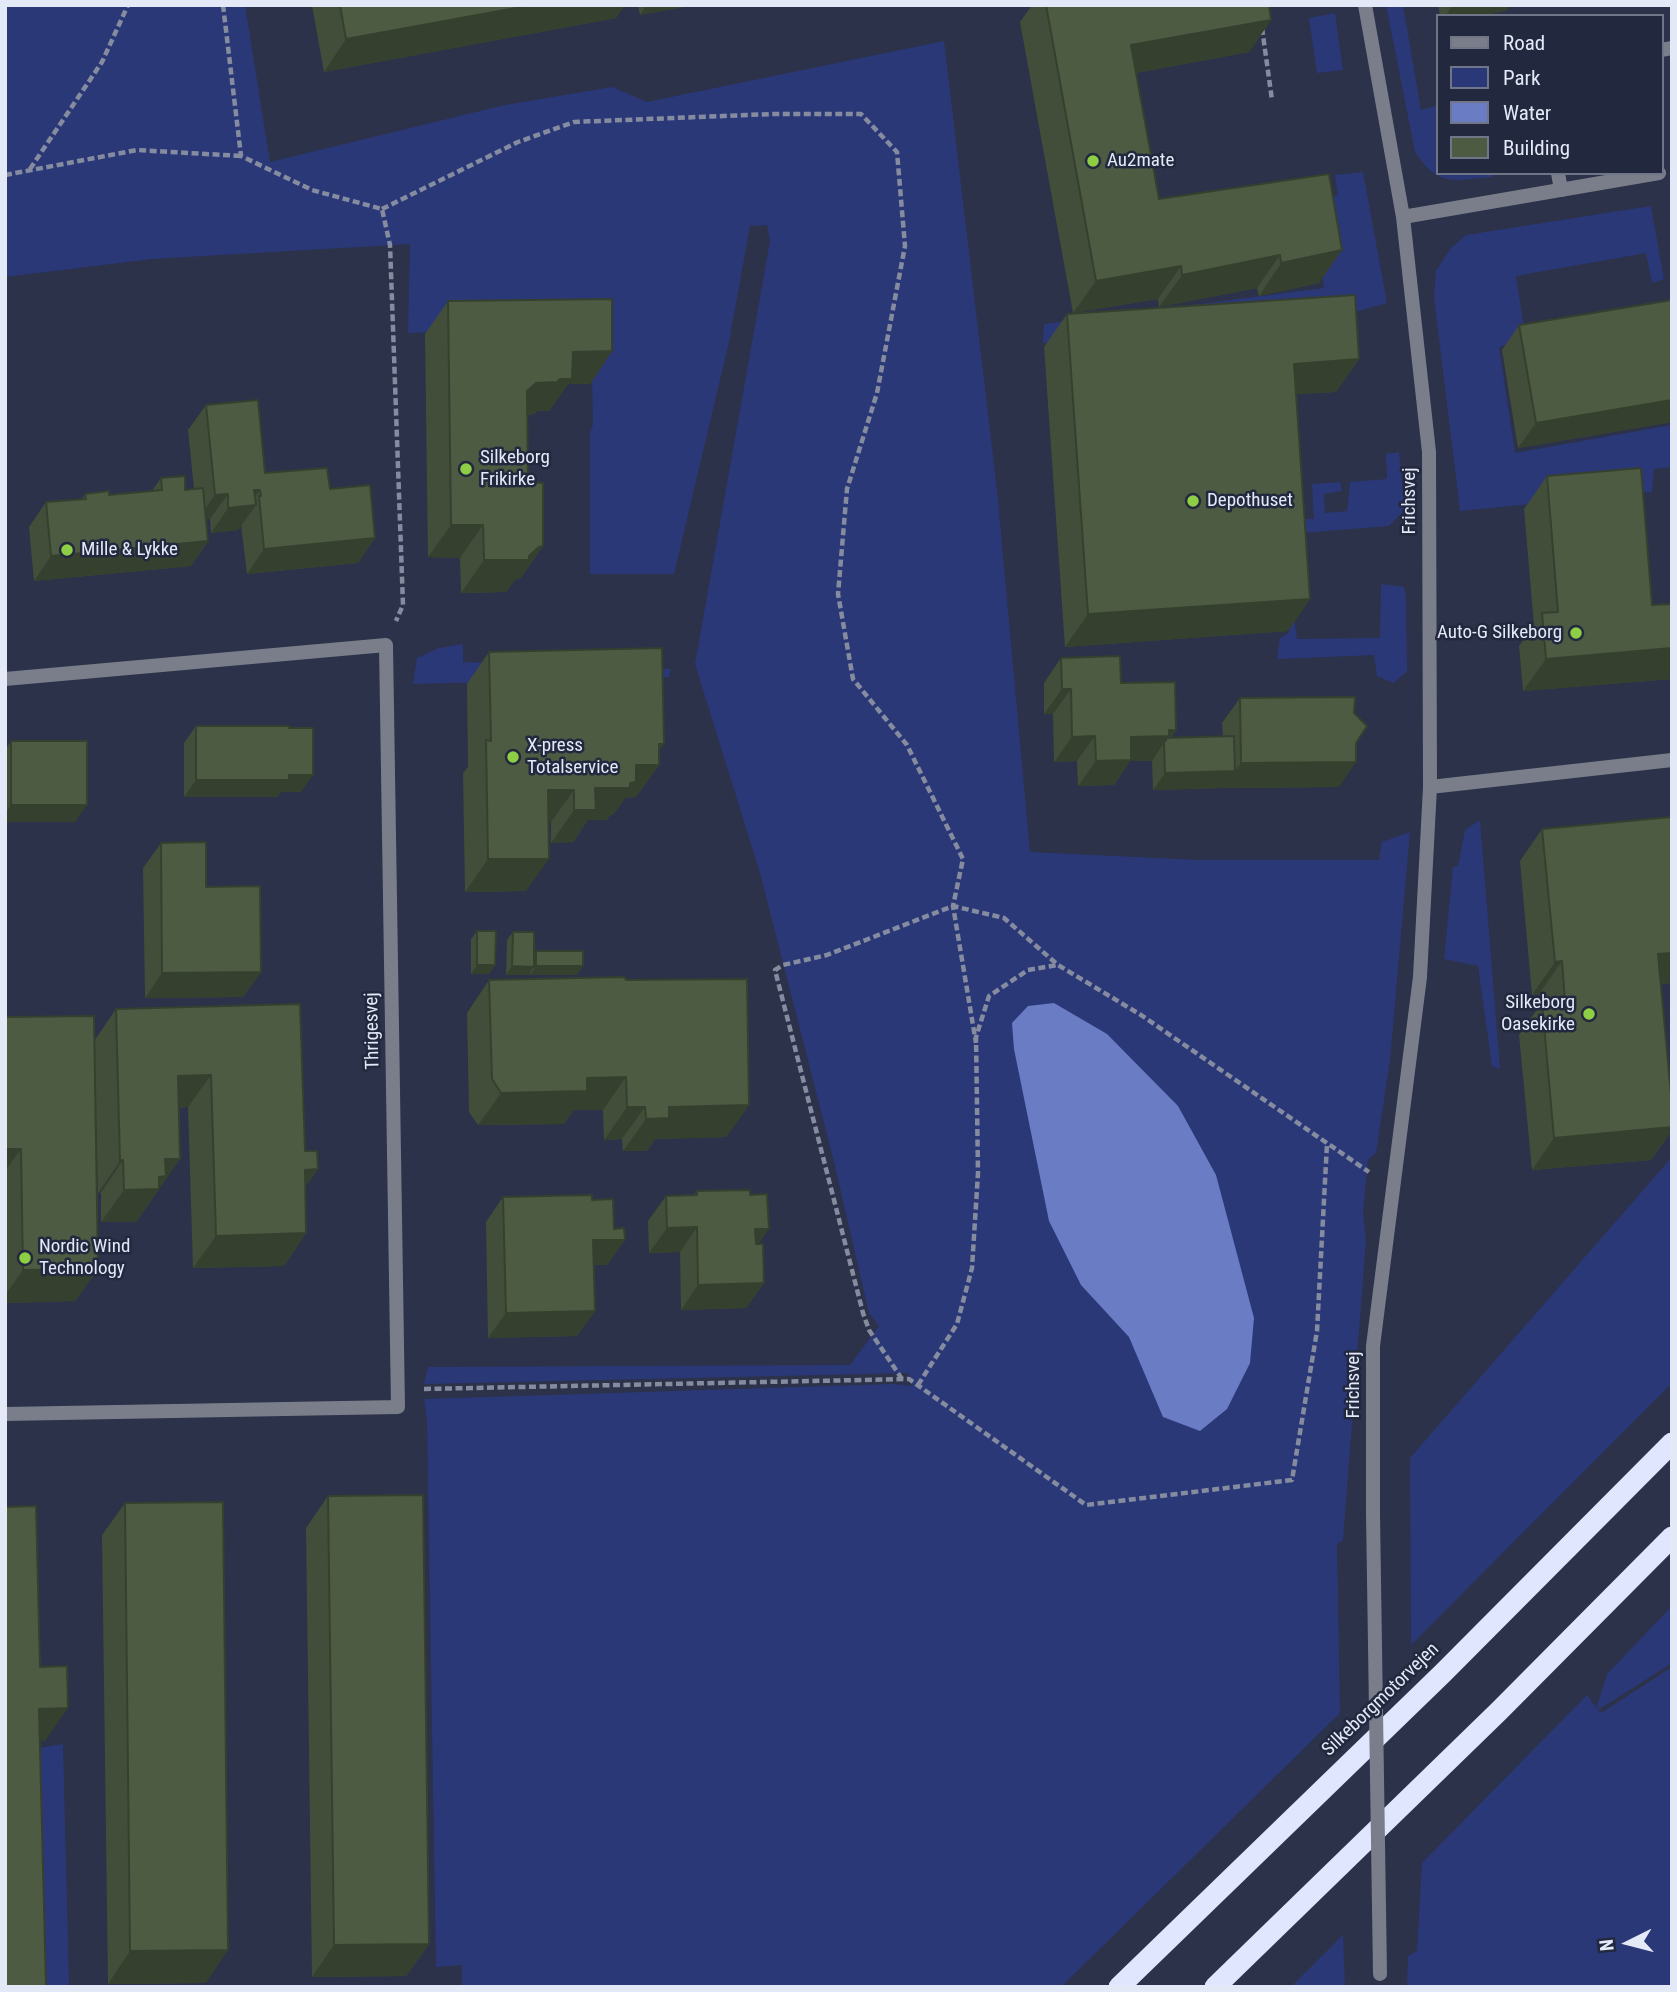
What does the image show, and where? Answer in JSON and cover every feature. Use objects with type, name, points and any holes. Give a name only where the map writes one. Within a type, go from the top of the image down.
[{"type":"highway","name":"Silkeborgmotorvejen","points":[[1119,1987],[1443,1673],[1672,1443]]},
{"type":"highway","points":[[1215,1987],[1499,1712],[1672,1538]]},
{"type":"street","name":"Frichsvej","points":[[1365,5],[1403,217],[1429,452],[1430,788],[1420,977],[1373,1346],[1380,1980]]},
{"type":"street","points":[[1558,175],[1561,190]]},
{"type":"street","points":[[1403,217],[1648,175]]},
{"type":"street","points":[[5,679],[386,645]]},
{"type":"street","name":"Thrigesvej","points":[[386,645],[398,1389]]},
{"type":"street","points":[[1430,788],[1672,760]]},
{"type":"street","points":[[5,1414],[398,1407],[398,1389]]},
{"type":"path","points":[[30,170],[102,62],[128,5]]},
{"type":"path","points":[[223,5],[241,156]]},
{"type":"path","points":[[1260,19],[1272,100]]},
{"type":"path","points":[[5,175],[137,150],[241,156],[312,190],[382,209],[518,142],[574,121],[773,114],[861,114],[897,152],[905,246],[877,393],[847,489],[838,594],[853,679],[906,745],[963,859],[953,906],[976,1043]]},
{"type":"path","points":[[382,209],[390,245],[403,605],[386,645]]},
{"type":"path","points":[[902,1379],[869,1329],[863,1313],[775,970],[783,965],[827,955],[953,906],[1004,918],[1058,965],[1141,1015],[1393,1188]]},
{"type":"path","points":[[918,1385],[957,1324],[971,1268],[978,1173],[976,1037],[989,996],[1028,970],[1058,965]]},
{"type":"path","points":[[398,1389],[909,1379],[1086,1505],[1292,1480],[1317,1331],[1327,1144]]},
{"type":"green space","points":[[5,5],[245,5],[270,162],[505,105],[612,87],[647,102],[944,41],[997,490],[1030,852],[1199,860],[1379,860],[1382,842],[1410,832],[1390,1060],[1376,1153],[1368,1160],[1363,1213],[1366,1240],[1343,1540],[1337,1544],[1340,1713],[1061,1987],[462,1987],[462,1965],[436,1967],[427,1421],[424,1399],[893,1384],[913,1386],[908,1373],[424,1384],[428,1367],[850,1365],[879,1326],[869,1313],[833,1158],[760,873],[695,664],[770,241],[767,225],[750,226],[729,342],[674,574],[590,574],[590,434],[593,424],[591,326],[408,333],[410,244],[152,259],[5,277]]},
{"type":"green space","points":[[1386,5],[1403,5],[1421,110],[1436,106],[1436,174],[1415,152]]},
{"type":"green space","points":[[1335,13],[1343,70],[1317,73],[1309,18]]},
{"type":"green space","points":[[1363,172],[1387,303],[1319,322],[1043,343],[1044,324],[1324,288],[1313,198],[1338,195],[1335,175]]},
{"type":"green space","points":[[1437,175],[1494,175],[1457,180]]},
{"type":"green space","points":[[1651,206],[1664,279],[1652,283],[1646,253],[1516,276],[1526,341],[1499,347],[1515,453],[1672,425],[1672,467],[1654,469],[1652,492],[1460,511],[1434,297],[1436,271],[1451,248],[1466,235]]},
{"type":"green space","points":[[1399,452],[1405,510],[1389,526],[1288,534],[1288,519],[1314,519],[1312,484],[1340,482],[1342,491],[1324,494],[1325,513],[1347,511],[1350,482],[1387,479],[1386,454]]},
{"type":"green space","points":[[1381,584],[1404,587],[1406,597],[1407,672],[1393,683],[1377,676],[1374,655],[1277,659],[1280,638],[1289,633],[1292,604],[1297,639],[1380,638]]},
{"type":"green space","points":[[463,644],[463,662],[671,669],[669,677],[413,684],[417,658],[439,648]]},
{"type":"green space","points":[[1480,820],[1500,1069],[1492,1066],[1478,966],[1444,959],[1453,867],[1458,866],[1465,830]]},
{"type":"green space","points":[[1672,1157],[1672,1383],[1411,1645],[1410,1458]]},
{"type":"green space","points":[[1672,1606],[1672,1663],[1598,1710],[1607,1674]]},
{"type":"green space","points":[[1672,1667],[1672,1987],[1407,1987],[1408,1956],[1417,1951],[1422,1863],[1587,1695],[1601,1713]]},
{"type":"green space","points":[[63,1744],[69,1987],[25,1987],[20,1751]]},
{"type":"green space","points":[[1343,1935],[1345,1987],[1291,1987]]},
{"type":"water","points":[[1054,1003],[1107,1034],[1178,1106],[1216,1175],[1254,1318],[1250,1363],[1227,1409],[1200,1431],[1163,1417],[1129,1337],[1081,1285],[1049,1221],[1014,1049],[1012,1023],[1028,1006]]},
{"type":"building","points":[[340,5],[532,5],[346,39]]},
{"type":"building","points":[[1046,5],[1269,5],[1271,20],[1131,45],[1159,199],[1329,174],[1342,250],[1281,263],[1280,255],[1182,275],[1181,266],[1096,281]]},
{"type":"building","points":[[1355,295],[1359,359],[1294,364],[1310,599],[1088,614],[1067,314]]},
{"type":"building","name":"Silkeborg Frikirke","points":[[612,299],[612,351],[573,352],[572,379],[536,383],[527,391],[528,482],[543,483],[543,546],[529,556],[529,560],[484,560],[483,525],[451,525],[448,301]]},
{"type":"building","points":[[1672,300],[1672,400],[1536,423],[1519,325]]},
{"type":"building","points":[[258,400],[265,473],[327,468],[330,489],[370,485],[375,538],[264,549],[260,490],[254,490],[256,505],[228,508],[228,494],[215,495],[206,405]]},
{"type":"building","points":[[1641,468],[1652,605],[1672,604],[1672,648],[1546,659],[1542,613],[1558,612],[1547,476]]},
{"type":"building","points":[[185,476],[185,490],[203,488],[208,541],[51,556],[46,502],[86,499],[85,494],[109,491],[109,495],[162,490],[161,478]]},
{"type":"building","points":[[662,648],[664,744],[659,744],[659,765],[636,765],[636,782],[630,783],[630,788],[595,788],[596,810],[574,810],[574,790],[548,790],[549,859],[488,859],[486,740],[491,741],[489,652]]},
{"type":"building","points":[[1120,656],[1121,683],[1175,682],[1176,730],[1169,730],[1169,736],[1131,737],[1131,760],[1096,761],[1095,736],[1072,737],[1071,689],[1062,689],[1061,658]]},
{"type":"building","points":[[1355,697],[1354,713],[1367,726],[1356,743],[1356,762],[1241,763],[1240,698]]},
{"type":"building","points":[[196,726],[313,728],[313,775],[289,775],[289,780],[196,780]]},
{"type":"building","points":[[1234,736],[1235,771],[1165,773],[1164,743],[1167,738]]},
{"type":"building","points":[[11,741],[87,741],[87,805],[11,805]]},
{"type":"building","name":"Silkeborg Oasekirke","points":[[1672,817],[1672,953],[1658,954],[1672,1127],[1554,1138],[1542,1003],[1565,1001],[1562,961],[1555,962],[1542,829]]},
{"type":"building","points":[[206,842],[206,887],[260,886],[261,972],[162,973],[161,843]]},
{"type":"building","points":[[477,931],[496,931],[495,965],[477,965]]},
{"type":"building","points":[[513,932],[534,932],[534,967],[512,966]]},
{"type":"building","points":[[536,951],[583,951],[583,966],[536,966]]},
{"type":"building","points":[[624,977],[626,980],[747,979],[749,1105],[669,1107],[669,1118],[646,1119],[645,1107],[627,1107],[626,1077],[587,1078],[587,1091],[501,1093],[492,1079],[489,980]]},
{"type":"building","points":[[300,1004],[305,1151],[317,1151],[318,1169],[305,1170],[306,1233],[216,1236],[211,1075],[178,1076],[180,1159],[165,1159],[166,1176],[159,1177],[159,1189],[124,1190],[123,1160],[120,1161],[116,1009]]},
{"type":"building","points":[[94,1016],[98,1269],[23,1270],[21,1149],[5,1149],[5,1017]]},
{"type":"building","points":[[750,1190],[750,1195],[767,1194],[769,1229],[755,1229],[756,1244],[763,1244],[764,1283],[698,1285],[697,1227],[667,1228],[666,1196],[697,1195],[697,1191]]},
{"type":"building","points":[[592,1195],[592,1200],[613,1199],[614,1229],[624,1228],[625,1240],[593,1240],[595,1311],[506,1313],[503,1197]]},
{"type":"building","points":[[423,1495],[429,1944],[334,1945],[328,1496]]},
{"type":"building","points":[[223,1502],[228,1950],[130,1951],[125,1503]]},
{"type":"building","points":[[36,1506],[40,1667],[67,1666],[68,1708],[39,1709],[46,1987],[5,1987],[5,1507]]},
{"type":"place","name":"Au2mate","points":[[1093,161]]},
{"type":"place","name":"Silkeborg Frikirke","points":[[466,469]]},
{"type":"place","name":"Depothuset","points":[[1193,501]]},
{"type":"place","name":"Mille & Lykke","points":[[67,550]]},
{"type":"place","name":"Auto-G Silkeborg","points":[[1576,633]]},
{"type":"place","name":"X-press Totalservice","points":[[513,757]]},
{"type":"place","name":"Silkeborg Oasekirke","points":[[1589,1014]]},
{"type":"place","name":"Nordic Wind Technology","points":[[25,1258]]}]
